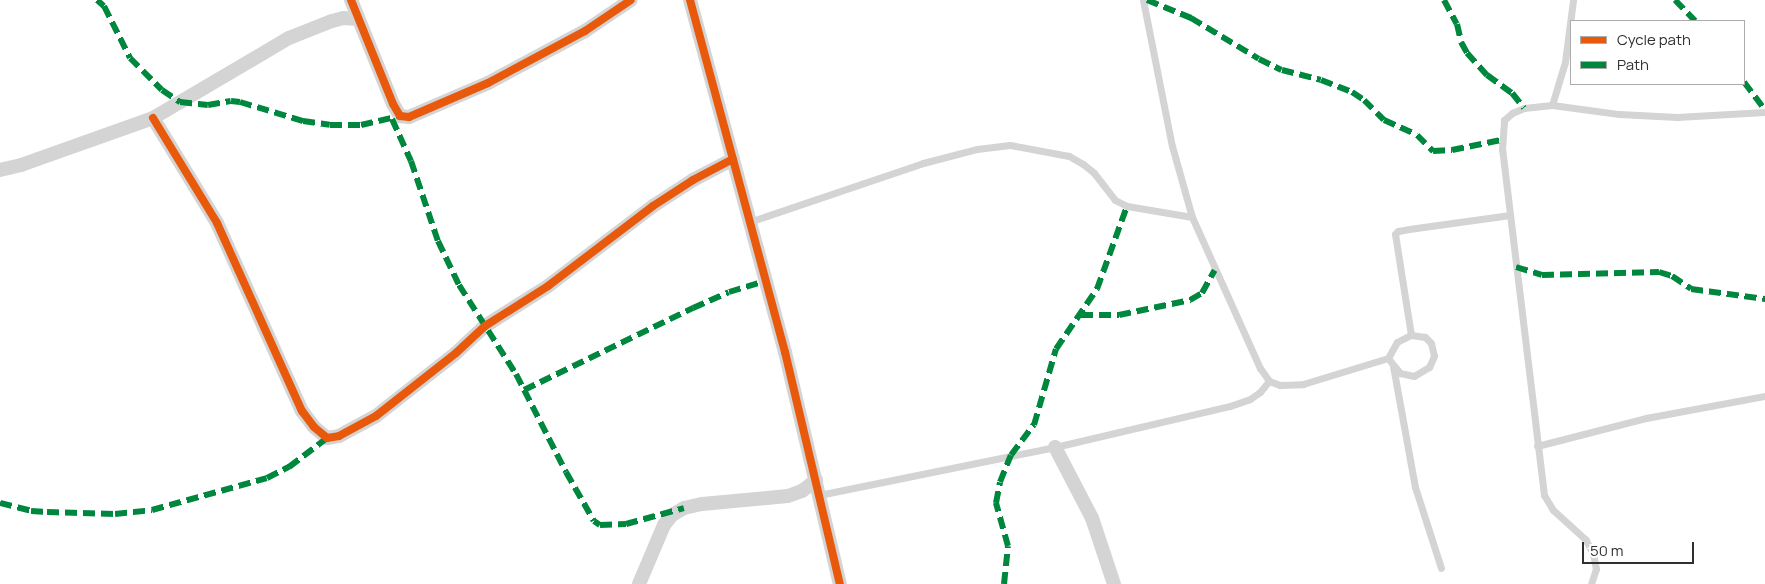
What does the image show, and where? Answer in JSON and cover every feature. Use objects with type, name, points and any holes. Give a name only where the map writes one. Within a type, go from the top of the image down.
[{"type":"street","points":[[350,0],[393,104],[400,116],[409,117],[488,83],[585,31],[631,0]]},
{"type":"street","points":[[690,0],[766,281],[840,584]]},
{"type":"street","points":[[0,170],[30,162],[153,118],[289,38],[332,21],[344,18],[358,19]]},
{"type":"street","points":[[153,118],[217,223],[302,411],[314,428],[327,438],[339,436],[376,416],[448,360],[485,326],[548,286],[653,206],[693,180],[733,159]]},
{"type":"street","points":[[1056,447],[1092,518],[1114,584]]},
{"type":"street","points":[[639,584],[664,525],[672,515],[684,508],[702,504],[788,496],[802,491],[816,480]]},
{"type":"lane","points":[[1143,0],[1172,146],[1192,216],[1260,368],[1268,381],[1280,385],[1303,384],[1388,358],[1397,342],[1411,335],[1426,337],[1431,343],[1434,356],[1432,362],[1422,372],[1414,376],[1400,373],[1388,358]]},
{"type":"lane","points":[[1570,20],[1573,0]]},
{"type":"lane","points":[[1552,105],[1565,62],[1570,23]]},
{"type":"lane","points":[[1591,584],[1596,570],[1593,554],[1586,540],[1553,510],[1544,495],[1502,150],[1504,120],[1512,113],[1524,108],[1552,105],[1619,114],[1677,117],[1765,112]]},
{"type":"lane","points":[[749,222],[923,163],[977,149],[1010,145],[1069,156],[1094,173],[1115,200],[1127,206],[1192,216]]},
{"type":"lane","points":[[1411,335],[1395,234],[1398,231],[1409,229],[1510,215]]},
{"type":"lane","points":[[1393,366],[1415,487],[1441,568]]},
{"type":"lane","points":[[819,495],[1056,447],[1250,399],[1268,381]]},
{"type":"lane","points":[[1537,446],[1646,418],[1765,396]]},
{"type":"marked path","points":[[97,0],[104,6],[130,58],[162,90],[180,102],[208,105],[231,101],[240,102],[303,121],[330,125],[361,125],[396,117]]},
{"type":"marked path","points":[[1147,0],[1191,18],[1259,59],[1282,70],[1321,80],[1352,92],[1364,100],[1384,120],[1417,135],[1433,151],[1452,150],[1501,140]]},
{"type":"marked path","points":[[1444,0],[1457,24],[1461,42],[1467,53],[1487,75],[1512,93],[1524,108]]},
{"type":"marked path","points":[[1675,0],[1694,20]]},
{"type":"marked path","points":[[1745,83],[1765,110]]},
{"type":"marked path","points":[[392,119],[411,161],[438,241],[459,285],[516,374],[566,472],[594,521],[600,525],[626,524],[684,508]]},
{"type":"marked path","points":[[1004,584],[1008,546],[996,503],[1000,482],[1011,455],[1034,425],[1056,349],[1097,289],[1127,206]]},
{"type":"marked path","points":[[1516,267],[1542,275],[1659,272],[1672,276],[1691,289],[1765,299]]},
{"type":"marked path","points":[[1081,315],[1119,315],[1190,300],[1202,293],[1215,270]]},
{"type":"marked path","points":[[524,390],[693,308],[729,292],[766,281]]},
{"type":"marked path","points":[[0,503],[31,511],[47,512],[115,514],[152,510],[267,478],[289,467],[327,438]]},
{"type":"cycle path","points":[[351,0],[393,104],[400,116],[409,117],[488,83],[585,31],[631,0]]},
{"type":"cycle path","points":[[690,0],[785,352],[840,584]]},
{"type":"cycle path","points":[[153,118],[217,223],[302,411],[314,427],[327,438],[339,436],[376,416],[456,353],[485,326],[548,286],[653,206],[693,180],[733,159]]}]
